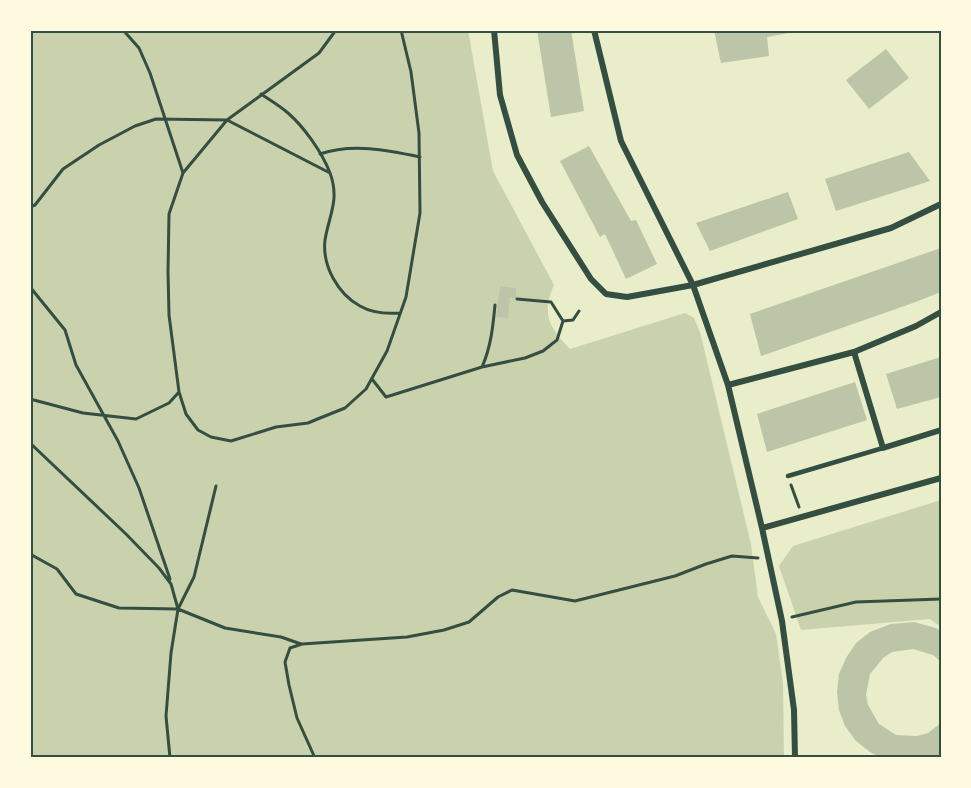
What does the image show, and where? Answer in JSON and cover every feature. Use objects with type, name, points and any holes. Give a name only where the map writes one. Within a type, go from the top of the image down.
[{"type":"street","points":[[494,30],[500,95],[517,155],[542,202],[591,279],[606,294],[620,297],[693,285],[891,228],[941,204]]},
{"type":"street","points":[[594,30],[621,141],[693,285],[728,385],[782,621],[794,710],[795,758]]},
{"type":"street","points":[[728,385],[854,352],[916,326],[941,312]]},
{"type":"street","points":[[854,352],[883,448],[941,430]]},
{"type":"street","points":[[762,528],[941,478]]},
{"type":"lane","points":[[788,476],[883,448]]},
{"type":"path","points":[[123,30],[139,48],[166,119],[183,173]]},
{"type":"path","points":[[336,30],[318,53],[227,120],[183,173],[170,214],[169,315],[179,392],[186,414],[198,430],[211,436],[231,441],[276,427],[308,423],[345,408],[366,389],[387,351],[406,297],[420,213],[419,133],[415,96],[401,30]]},
{"type":"path","points":[[261,94],[287,112],[300,126],[330,173],[334,202],[325,243],[328,268],[333,278],[349,298],[360,306],[387,314],[400,314]]},
{"type":"path","points":[[30,207],[35,205],[63,169],[99,145],[135,126],[156,119],[227,120],[330,173]]},
{"type":"path","points":[[320,154],[333,150],[371,149],[420,157]]},
{"type":"path","points":[[30,286],[65,330],[76,365],[105,416],[140,488],[178,609]]},
{"type":"path","points":[[517,299],[552,302],[564,321]]},
{"type":"path","points":[[482,367],[488,354],[495,305]]},
{"type":"path","points":[[564,321],[573,320],[579,311]]},
{"type":"path","points":[[372,379],[386,397],[482,367],[525,358],[543,351],[557,340],[564,321]]},
{"type":"path","points":[[30,399],[83,413],[136,419],[169,403],[179,392]]},
{"type":"path","points":[[30,443],[159,567],[171,584]]},
{"type":"path","points":[[788,476],[802,517]]},
{"type":"path","points":[[170,758],[166,716],[171,653],[178,609],[194,577],[216,486]]},
{"type":"path","points":[[30,554],[57,569],[76,594],[119,608],[178,609],[225,628],[281,637],[302,644]]},
{"type":"path","points":[[315,758],[297,718],[285,662],[290,648],[302,644],[407,637],[444,630],[469,622],[498,597],[512,590],[575,601],[675,576],[732,556],[769,559]]},
{"type":"path","points":[[782,621],[856,602],[941,599]]},
{"type":"green space","points":[[30,30],[468,30],[493,171],[554,285],[550,295],[548,313],[552,327],[557,334],[570,349],[685,313],[694,318],[700,332],[751,544],[758,597],[776,634],[783,683],[784,758],[30,758]]},
{"type":"green space","points":[[941,500],[941,627],[930,619],[801,630],[779,566],[793,546]]},
{"type":"building","points":[[537,30],[571,30],[584,111],[551,117]]},
{"type":"building","points":[[714,30],[800,31],[767,37],[769,56],[721,63]]},
{"type":"building","points":[[886,49],[909,78],[869,109],[846,80]]},
{"type":"building","points":[[589,146],[631,221],[636,220],[657,264],[626,279],[605,234],[600,237],[560,161]]},
{"type":"building","points":[[909,152],[930,181],[836,211],[825,179]]},
{"type":"building","points":[[788,192],[798,219],[710,251],[696,223]]},
{"type":"building","points":[[941,248],[941,292],[761,356],[750,314]]},
{"type":"building","points":[[500,286],[516,288],[516,298],[510,297],[508,318],[496,317]]},
{"type":"building","points":[[941,357],[941,397],[897,409],[886,374]]},
{"type":"building","points":[[855,382],[867,420],[767,452],[757,414]]},
{"type":"building","points":[[914,622],[941,631],[941,662],[933,655],[913,649],[892,652],[883,658],[870,674],[866,695],[868,705],[879,724],[896,735],[917,736],[928,733],[941,723],[941,754],[932,758],[882,758],[856,741],[845,726],[839,710],[837,692],[839,674],[856,643],[870,632],[891,624]]}]
